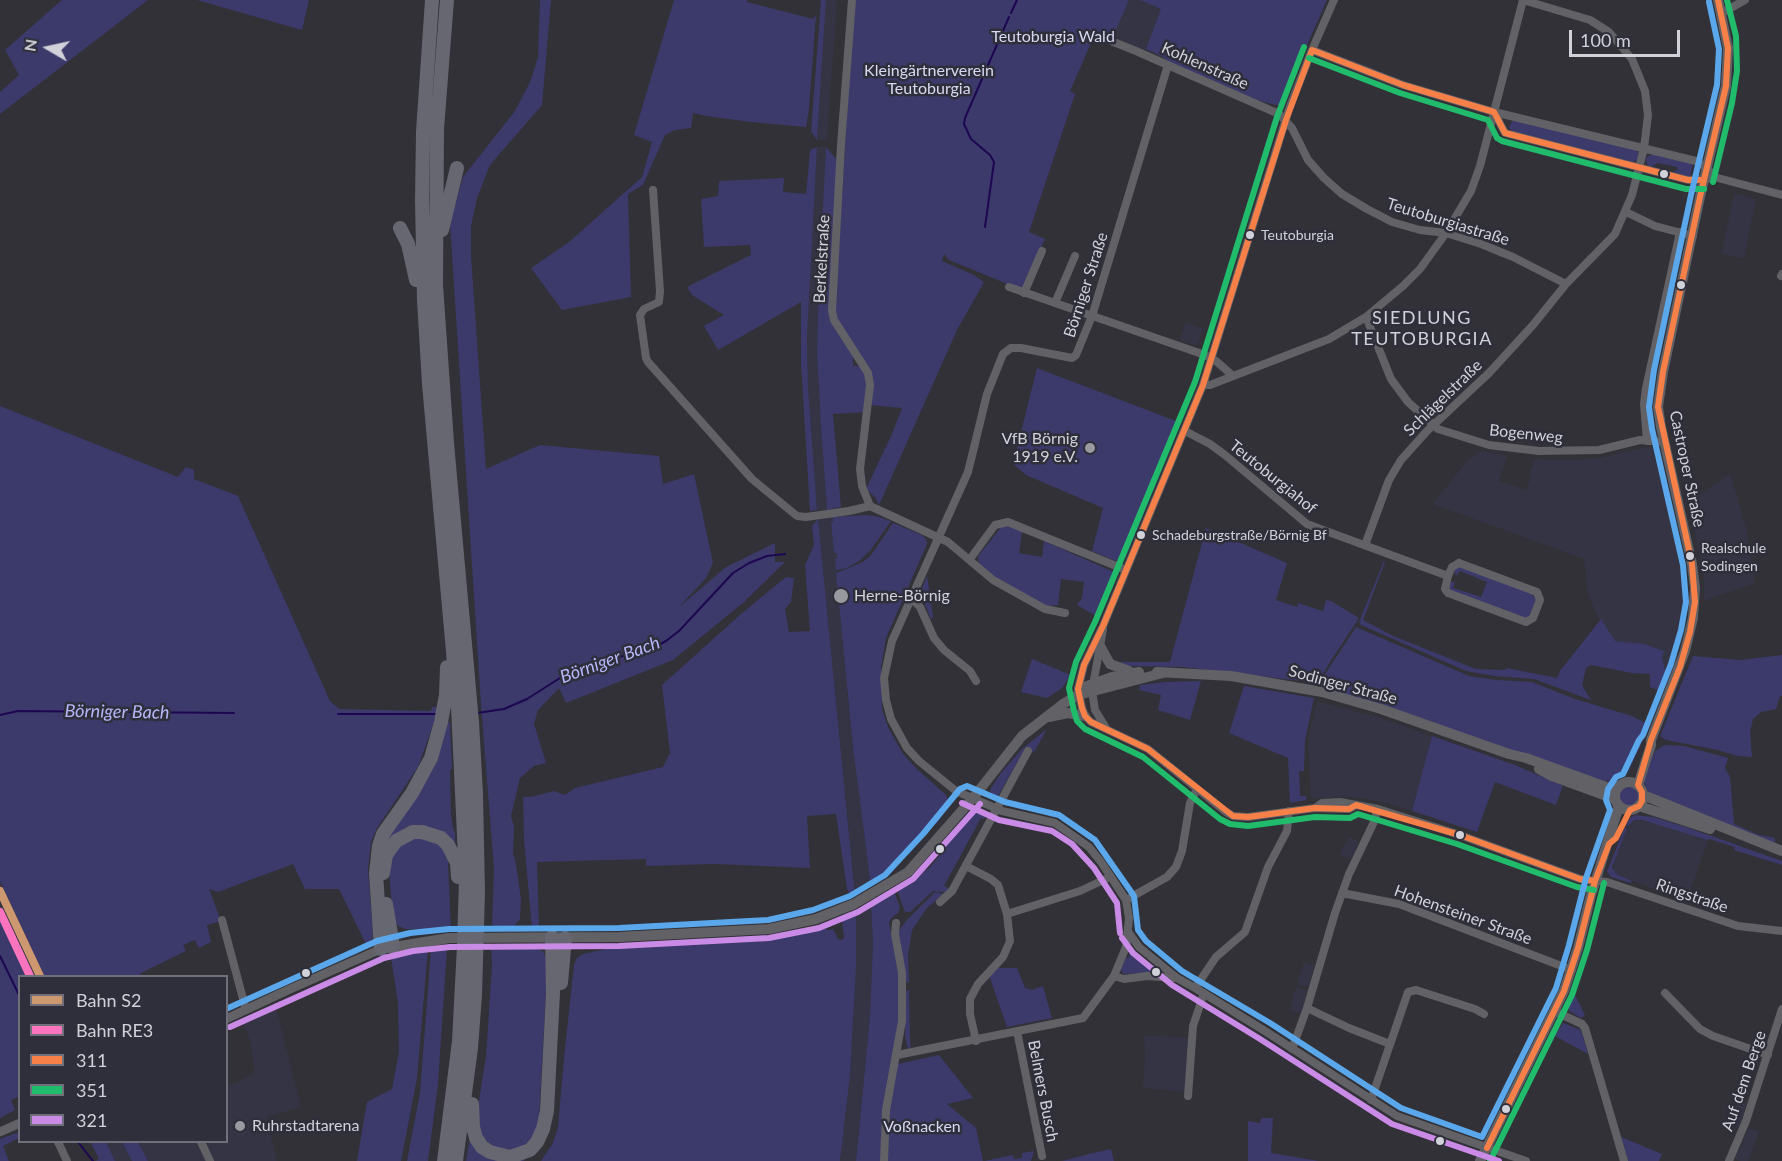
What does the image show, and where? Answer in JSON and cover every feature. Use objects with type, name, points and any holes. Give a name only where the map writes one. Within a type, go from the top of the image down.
[{"type":"highway","points":[[432,0],[425,88],[422,200],[427,353],[448,600],[443,619],[447,678],[465,722],[465,844],[471,946],[471,1048],[456,1161]]},
{"type":"highway","points":[[387,948],[376,873],[379,846],[389,824],[423,775],[441,722],[457,706],[447,443],[436,285],[437,129],[447,0]]},
{"type":"highway","points":[[436,285],[442,261],[444,217],[457,168]]},
{"type":"highway","points":[[400,228],[408,244],[416,274],[419,327],[427,353]]},
{"type":"highway","points":[[387,948],[384,864],[391,847],[403,836],[412,832],[422,832],[441,838],[453,851],[457,863],[459,904],[469,925]]},
{"type":"highway","points":[[471,1048],[475,1070],[472,1113],[476,1138],[482,1147],[500,1156],[510,1157],[530,1150],[543,1129],[547,1111],[553,993],[559,938]]},
{"type":"highway","points":[[528,1161],[543,1143],[550,1119],[559,938]]},
{"type":"highway","points":[[444,1161],[471,946]]},
{"type":"main road","name":"Castroper Straße","points":[[1480,1161],[1572,970],[1595,881],[1685,651],[1690,632],[1695,602],[1691,556],[1661,427],[1659,394],[1708,175],[1728,70],[1728,48],[1718,0]]},
{"type":"main road","points":[[1100,646],[1110,664],[1133,673]]},
{"type":"main road","name":"Sodinger Straße","points":[[970,797],[1022,727],[1046,708],[1078,692],[1133,673],[1153,671],[1163,673]]},
{"type":"main road","name":"Sodinger Straße","points":[[1092,687],[1163,673],[1194,673],[1231,676],[1313,690],[1381,709],[1509,754],[1552,776],[1629,797],[1756,845],[1782,851]]},
{"type":"main road","name":"Sodinger Straße","points":[[387,948],[449,938],[619,937],[786,927],[816,919],[854,904],[908,872],[1022,736],[1078,692]]},
{"type":"main road","points":[[1045,717],[1068,713],[1085,717]]},
{"type":"street","name":"Berkelstraße","points":[[852,0],[832,311],[834,320],[868,373],[870,385],[860,477],[870,506]]},
{"type":"street","points":[[1085,717],[1078,692],[1084,665],[1103,626],[1203,385],[1286,120],[1312,50],[1334,0]]},
{"type":"street","points":[[1203,385],[1210,386],[1316,345],[1366,317],[1414,275],[1446,233],[1471,191],[1480,166],[1523,0]]},
{"type":"street","name":"Schlägelstraße","points":[[1365,545],[1394,472],[1410,450],[1433,425],[1489,373],[1533,325],[1566,284],[1615,234],[1626,212],[1640,167],[1648,115],[1645,91],[1639,71],[1622,45],[1609,32],[1581,16],[1523,0]]},
{"type":"street","points":[[1722,13],[1745,0]]},
{"type":"street","name":"Kohlenstraße","points":[[1111,41],[1279,114],[1286,120]]},
{"type":"street","points":[[1312,50],[1403,85],[1494,111],[1696,161],[1708,175]]},
{"type":"street","name":"Börniger Straße","points":[[938,537],[968,472],[987,394],[1003,354],[1011,348],[1021,348],[1072,358],[1076,355],[1092,316],[1168,65]]},
{"type":"street","points":[[1494,111],[1505,133],[1688,180],[1708,175],[1782,195]]},
{"type":"street","name":"Teutoburgiastraße","points":[[1286,120],[1308,160],[1342,194],[1392,222],[1420,230],[1446,233],[1513,257],[1566,284]]},
{"type":"street","points":[[653,189],[660,291],[659,302],[644,309],[640,315],[646,358],[752,479],[797,516],[806,517],[870,506],[938,537],[970,559],[993,580],[1045,609],[1065,613]]},
{"type":"street","points":[[1626,212],[1655,226],[1693,236]]},
{"type":"street","name":"Castroper Straße","points":[[1644,438],[1646,388],[1680,232]]},
{"type":"street","points":[[1024,293],[1042,251]]},
{"type":"street","points":[[1055,303],[1075,256]]},
{"type":"street","points":[[1009,287],[1213,358],[1233,376]]},
{"type":"street","name":"Bogenweg","points":[[1366,317],[1391,379],[1408,402],[1433,425],[1473,441],[1507,448],[1539,451],[1599,450],[1644,438],[1661,427]]},
{"type":"street","name":"Teutoburgiahof","points":[[1185,431],[1225,455],[1307,524],[1448,576]]},
{"type":"street","name":"Bogenweg","points":[[1644,438],[1664,442]]},
{"type":"street","points":[[970,559],[995,525],[1008,522],[1126,570]]},
{"type":"street","points":[[897,1055],[1083,1018],[1122,962],[1129,933],[1126,900],[1089,847],[1064,828],[1044,819],[997,809],[952,789],[907,748],[891,719],[884,678],[887,660],[892,641],[938,537]]},
{"type":"street","points":[[1459,563],[1537,592],[1540,600],[1533,618],[1526,622],[1448,593],[1445,590],[1448,576],[1452,567],[1459,563]]},
{"type":"street","points":[[911,598],[920,607],[934,638],[944,650],[970,671],[976,681]]},
{"type":"street","points":[[1103,626],[1092,687],[1095,710],[1106,728]]},
{"type":"street","name":"Ringstraße","points":[[1085,717],[1098,727],[1106,728],[1148,749],[1233,816],[1248,817],[1315,808],[1326,802],[1350,802],[1460,835],[1580,879],[1607,882],[1635,890],[1738,926],[1782,931]]},
{"type":"street","points":[[940,902],[952,891],[1028,751]]},
{"type":"street","points":[[1126,900],[1167,877],[1176,867],[1182,851],[1190,803],[1197,789]]},
{"type":"street","points":[[1292,1049],[1342,893],[1378,809]]},
{"type":"street","points":[[1195,988],[1216,957],[1245,932],[1268,867],[1287,831],[1289,811]]},
{"type":"street","points":[[966,866],[994,881],[1000,891],[1007,914],[1009,947],[1004,957],[978,984],[970,999],[970,1014],[976,1041]]},
{"type":"street","points":[[1007,914],[1080,891],[1110,877]]},
{"type":"street","name":"Hohensteiner Straße","points":[[1342,893],[1398,904],[1572,970]]},
{"type":"street","points":[[222,920],[246,1010]]},
{"type":"street","points":[[884,1161],[886,1110],[902,1021],[902,973],[895,934],[896,923]]},
{"type":"street","points":[[1129,933],[1139,947],[1177,978],[1408,1122],[1526,1161]]},
{"type":"street","name":"Sodinger Straße","points":[[228,1019],[387,948]]},
{"type":"street","points":[[1114,976],[1124,979],[1147,976],[1177,978]]},
{"type":"street","points":[[1371,1100],[1406,996],[1412,990],[1484,1014]]},
{"type":"street","points":[[1188,1096],[1193,1026],[1204,993]]},
{"type":"street","points":[[1665,993],[1700,1029],[1713,1036],[1768,1055]]},
{"type":"street","points":[[1307,1008],[1390,1044]]},
{"type":"street","name":"Auf dem Berge","points":[[1729,1161],[1746,1121],[1782,1009]]},
{"type":"street","points":[[1554,1011],[1586,1028],[1624,1161]]},
{"type":"street","name":"Belmers Busch","points":[[1017,1031],[1042,1156]]},
{"type":"street","points":[[0,1132],[18,1124]]},
{"type":"street","points":[[58,1143],[67,1161]]},
{"type":"street","points":[[201,1143],[210,1161]]},
{"type":"shaded area","points":[[826,0],[837,0],[827,140],[817,140]]},
{"type":"shaded area","points":[[1129,0],[1140,0],[1162,9],[1146,52],[1112,37]]},
{"type":"shaded area","points":[[817,147],[826,147],[817,352],[827,510],[817,511],[808,387],[807,338]]},
{"type":"shaded area","points":[[1734,193],[1756,199],[1744,258],[1722,254]]},
{"type":"shaded area","points":[[1186,322],[1204,329],[1197,346],[1180,340]]},
{"type":"shaded area","name":"Realschule Sodingen","points":[[1652,447],[1660,456],[1684,560],[1687,593],[1684,624],[1670,671],[1665,669],[1662,657],[1664,652],[1643,645],[1614,641],[1596,614],[1587,591],[1584,559],[1433,504],[1466,462],[1481,451],[1507,456],[1499,481],[1526,490],[1531,477],[1528,476],[1535,459],[1599,458]]},
{"type":"shaded area","points":[[1730,473],[1746,528],[1755,583],[1704,601],[1704,574],[1688,503]]},
{"type":"shaded area","points":[[833,517],[831,523],[834,553],[837,553],[835,559],[849,689],[847,690],[871,886],[862,891],[855,891],[818,519]]},
{"type":"shaded area","points":[[1317,701],[1378,717],[1432,736],[1412,811],[1359,798],[1311,799],[1308,738]]},
{"type":"shaded area","points":[[1638,820],[1687,832],[1708,840],[1687,901],[1614,873],[1613,863],[1628,826]]},
{"type":"shaded area","points":[[1348,837],[1359,841],[1351,859],[1340,855]]},
{"type":"shaded area","points":[[0,881],[44,975],[30,975],[0,914]]},
{"type":"shaded area","points":[[871,907],[873,943],[870,1016],[856,1161],[840,1161],[850,1075],[856,967],[856,912]]},
{"type":"shaded area","points":[[1304,962],[1315,965],[1308,987],[1297,984]]},
{"type":"shaded area","points":[[1296,987],[1307,991],[1301,1013],[1289,1010]]},
{"type":"shaded area","points":[[276,1008],[301,1107],[266,1117],[277,1161],[148,1161],[139,1143],[228,1143],[228,1086],[255,1073],[250,1040],[241,1021]]},
{"type":"shaded area","points":[[1144,1035],[1190,1038],[1187,1092],[1143,1088]]},
{"type":"shaded area","points":[[1736,1099],[1747,1103],[1739,1127],[1727,1123]]},
{"type":"shaded area","points":[[1749,1128],[1759,1132],[1748,1161],[1740,1161],[1735,1159]]},
{"type":"shaded area","points":[[106,1143],[123,1143],[132,1161],[115,1161]]},
{"type":"green space","points":[[62,0],[148,0],[0,114],[0,92],[19,75],[5,50]]},
{"type":"green space","points":[[197,0],[309,0],[302,30]]},
{"type":"green space","points":[[540,0],[551,0],[542,105],[490,165],[477,198],[471,226],[471,256],[486,469],[540,445],[659,456],[663,484],[694,474],[713,563],[706,578],[678,608],[726,567],[775,543],[775,562],[785,562],[744,602],[673,660],[566,703],[559,688],[538,710],[534,724],[546,763],[534,766],[520,778],[511,816],[514,826],[513,853],[521,899],[520,919],[512,928],[492,928],[494,869],[481,705],[450,223],[463,177],[515,111],[531,80],[538,57]]},
{"type":"green space","points":[[674,0],[747,0],[747,2],[813,19],[816,15],[806,127],[751,122],[693,113],[691,128],[675,130],[665,135],[643,185],[628,194],[631,297],[562,310],[531,268],[569,242],[642,177],[652,142],[634,135]]},
{"type":"green space","points":[[821,0],[826,0],[817,140],[811,131]]},
{"type":"green space","name":"Kleingärtnerverein Teutoburgia","points":[[854,0],[1129,0],[1112,39],[1095,34],[1070,91],[1075,94],[1029,232],[1045,239],[1022,290],[949,260],[944,254],[942,261],[984,282],[957,330],[879,505],[876,498],[866,489],[902,408],[870,405],[872,384],[837,321],[835,310]]},
{"type":"green space","points":[[1140,0],[1327,0],[1286,100],[1281,105],[1276,105],[1256,100],[1169,62],[1146,49],[1161,9]]},
{"type":"green space","points":[[1513,120],[1636,149],[1639,153],[1637,160],[1633,162],[1512,132],[1509,127]]},
{"type":"green space","points":[[817,147],[807,338],[808,387],[817,510],[810,511],[801,363],[801,302],[718,350],[704,326],[724,315],[692,295],[687,287],[751,255],[750,245],[704,247],[701,199],[718,196],[719,181],[784,178],[783,192],[806,194],[810,150]]},
{"type":"green space","points":[[826,147],[837,160],[830,311],[853,354],[853,366],[861,366],[867,378],[865,412],[833,414],[841,507],[827,510],[817,352]]},
{"type":"green space","points":[[1653,154],[1693,164],[1690,177],[1673,172],[1678,169],[1677,167],[1658,163],[1651,167],[1648,166],[1647,157]]},
{"type":"green space","points":[[1037,368],[1181,423],[1123,560],[1116,561],[1092,551],[1103,508],[1026,475],[1013,464]]},
{"type":"green space","points":[[0,406],[178,477],[186,467],[194,470],[194,479],[238,496],[330,701],[339,709],[431,711],[432,707],[437,707],[418,767],[377,828],[371,842],[368,869],[373,934],[372,939],[366,944],[339,889],[305,889],[293,864],[218,892],[209,889],[221,921],[207,925],[211,942],[199,948],[195,940],[183,945],[186,951],[140,975],[44,975],[0,881]]},
{"type":"green space","points":[[865,515],[891,521],[870,551],[859,561],[847,568],[836,570],[837,553],[834,553],[831,522],[833,522],[833,517]]},
{"type":"green space","points":[[818,519],[855,895],[851,897],[847,889],[836,814],[807,816],[810,868],[714,864],[646,866],[646,859],[537,862],[539,929],[532,929],[524,840],[523,797],[554,791],[565,795],[575,788],[663,767],[670,753],[662,685],[786,577],[794,578],[791,602],[785,609],[789,632],[810,631],[805,565],[814,545],[812,526]]},
{"type":"green space","points":[[893,523],[922,535],[927,544],[886,638],[881,667],[882,709],[888,727],[903,754],[946,795],[949,804],[938,822],[903,853],[893,870],[871,886],[853,747],[836,573],[863,562],[871,555]]},
{"type":"green space","points":[[1002,526],[1022,531],[1019,553],[1042,557],[1044,541],[1114,572],[1116,580],[1098,617],[1077,605],[1082,598],[1084,582],[1061,579],[1058,605],[1047,606],[999,580],[980,565],[979,555]]},
{"type":"green space","points":[[1206,528],[1287,563],[1276,600],[1297,607],[1298,603],[1323,611],[1326,600],[1331,601],[1359,618],[1318,683],[1183,667],[1124,666],[1120,662],[1170,662]]},
{"type":"green space","points":[[1384,561],[1363,620],[1393,636],[1476,669],[1505,670],[1507,668],[1557,678],[1601,619],[1615,641],[1644,644],[1664,651],[1662,658],[1665,669],[1670,671],[1653,717],[1650,716],[1661,691],[1650,687],[1650,674],[1591,665],[1586,668],[1582,685],[1591,700],[1534,679],[1466,671],[1361,625],[1359,622]]},
{"type":"green space","points":[[1459,566],[1532,593],[1536,600],[1531,616],[1527,619],[1448,590],[1449,583],[1455,582],[1453,588],[1481,597],[1487,582],[1460,571],[1456,576],[1454,570]]},
{"type":"green space","points":[[927,576],[933,617],[931,619],[920,593]]},
{"type":"green space","points":[[1356,627],[1469,676],[1532,682],[1575,699],[1632,716],[1650,725],[1628,772],[1616,780],[1606,781],[1605,784],[1323,688],[1324,685],[1321,683],[1325,674]]},
{"type":"green space","points":[[1782,655],[1782,696],[1780,696],[1776,709],[1761,712],[1753,719],[1750,732],[1752,757],[1737,756],[1666,740],[1660,736],[1693,656],[1740,660]]},
{"type":"green space","points":[[1032,659],[1071,675],[1062,688],[1047,698],[1021,692]]},
{"type":"green space","points":[[1201,681],[1190,720],[1158,710],[1161,695],[1139,690],[1140,685]]},
{"type":"green space","points":[[1244,686],[1314,698],[1305,740],[1304,771],[1299,771],[1300,796],[1306,796],[1306,800],[1290,803],[1288,758],[1229,733]]},
{"type":"green space","points":[[444,722],[450,722],[451,815],[455,846],[420,829],[380,852]]},
{"type":"green space","points":[[1047,729],[1034,752],[1025,748],[997,798],[993,798],[990,790],[1001,773],[1022,749]]},
{"type":"green space","points":[[1432,736],[1515,765],[1563,786],[1556,805],[1495,782],[1477,832],[1412,811]]},
{"type":"green space","points":[[1664,745],[1684,746],[1728,758],[1725,768],[1730,777],[1734,824],[1759,835],[1775,838],[1774,844],[1651,794],[1644,781],[1655,751]]},
{"type":"green space","points":[[1629,787],[1635,790],[1638,796],[1635,802],[1629,805],[1623,802],[1620,796],[1623,790]]},
{"type":"green space","points":[[978,811],[984,811],[986,816],[984,819],[981,818],[944,886],[950,889],[945,892],[933,891],[910,912],[905,912],[898,887],[929,868],[965,819]]},
{"type":"green space","points":[[1635,815],[1653,817],[1686,827],[1782,861],[1782,865],[1734,850],[1735,847],[1642,820],[1635,820],[1628,826],[1626,825]]},
{"type":"green space","points":[[1625,827],[1627,828],[1612,867],[1616,874],[1632,881],[1631,883],[1611,877],[1607,871]]},
{"type":"green space","points":[[420,838],[440,844],[451,861],[448,862],[451,929],[405,929],[398,926],[393,918],[389,871],[393,856],[398,847],[410,840]]},
{"type":"green space","points":[[892,891],[895,893],[900,908],[889,923],[899,972],[900,1017],[882,1161],[856,1161],[870,1016],[873,943],[871,904]]},
{"type":"green space","points":[[935,892],[943,894],[926,909],[912,930],[908,955],[909,983],[905,981],[898,932]]},
{"type":"green space","points":[[856,912],[856,967],[850,1075],[840,1161],[541,1161],[553,1143],[558,1127],[574,965],[577,958],[583,954],[629,944],[758,938],[819,927],[833,929],[841,940],[844,938],[842,921]]},
{"type":"green space","points":[[0,917],[28,975],[18,975],[18,1097],[11,1100],[15,1110],[0,1118]]},
{"type":"green space","points":[[491,946],[530,947],[543,951],[545,956],[548,955],[539,1119],[532,1139],[524,1146],[513,1150],[494,1147],[484,1139],[480,1132],[478,1107],[486,1056],[492,965]]},
{"type":"green space","points":[[428,949],[417,1078],[401,1161],[357,1161],[367,1102],[392,1089],[399,1052],[398,1003],[391,957]]},
{"type":"green space","points":[[431,949],[447,949],[438,1084],[428,1161],[407,1161],[420,1093]]},
{"type":"green space","points":[[1132,951],[1150,969],[1150,973],[1123,974],[1121,969]]},
{"type":"green space","points":[[996,968],[1017,968],[1025,988],[1032,990],[1043,986],[1052,1018],[1007,1027],[989,975]]},
{"type":"green space","points":[[909,990],[911,1050],[907,1046],[905,1035],[906,991]]},
{"type":"green space","points":[[1574,993],[1585,1015],[1581,1018],[1569,1011],[1569,1004]]},
{"type":"green space","points":[[1563,1023],[1581,1030],[1588,1054],[1555,1036]]},
{"type":"green space","name":"Voßnacken","points":[[939,1055],[973,1098],[947,1104],[976,1128],[983,1161],[886,1161],[889,1131],[887,1120],[898,1064]]},
{"type":"green space","points":[[1261,1118],[1273,1118],[1271,1153],[1319,1161],[1248,1161],[1248,1121],[1260,1123]]},
{"type":"green space","points":[[18,1132],[18,1138],[3,1146],[9,1161],[0,1161],[0,1139]]},
{"type":"green space","points":[[471,1133],[478,1145],[530,1155],[523,1161],[466,1161]]},
{"type":"green space","points":[[1621,1137],[1662,1154],[1659,1161],[1628,1161]]},
{"type":"green space","points":[[91,1143],[106,1143],[115,1161],[96,1161],[99,1158]]},
{"type":"green space","points":[[123,1143],[139,1143],[148,1161],[132,1161]]},
{"type":"green space","points":[[1111,1149],[1114,1161],[1062,1161],[1089,1154]]},
{"type":"green space","points":[[1034,1151],[1031,1161],[984,1161],[1013,1155],[1014,1159],[1022,1158],[1022,1153]]},
{"type":"waterway","points":[[1011,13],[1017,0]]},
{"type":"waterway","points":[[985,227],[994,162],[990,155],[971,139],[964,124],[1009,17]]},
{"type":"waterway","name":"Börniger Bach","points":[[477,713],[504,709],[527,699],[580,667],[653,648],[679,631],[733,573],[767,556],[785,554]]},
{"type":"waterway","name":"Börniger Bach","points":[[0,715],[18,711],[234,713]]},
{"type":"waterway","name":"Börniger Bach","points":[[338,714],[438,714]]},
{"type":"waterway","points":[[0,956],[18,993]]},
{"type":"waterway","points":[[79,1143],[93,1161]]},
{"type":"rail line","name":"S2","points":[[0,891],[40,975]]},
{"type":"rail line","name":"RE3","points":[[0,912],[30,975]]},
{"type":"transit line","name":"311","points":[[1487,1148],[1564,991],[1578,948],[1595,881],[1609,844],[1616,838],[1630,810],[1639,806],[1642,801],[1642,792],[1638,785],[1651,740],[1680,667],[1690,632],[1695,602],[1692,564],[1658,407],[1663,372],[1700,197],[1726,86],[1728,48],[1718,0]]},
{"type":"transit line","name":"351","points":[[1713,182],[1732,103],[1737,71],[1736,36],[1727,0]]},
{"type":"transit line","points":[[228,1008],[377,941],[410,933],[449,929],[619,928],[768,920],[813,910],[850,896],[885,875],[960,789],[967,786],[1005,802],[1059,815],[1095,840],[1134,896],[1138,930],[1146,941],[1182,971],[1270,1023],[1401,1108],[1482,1137],[1556,988],[1586,878],[1610,810],[1606,800],[1608,789],[1616,777],[1623,774],[1643,735],[1671,664],[1681,630],[1686,602],[1683,565],[1649,407],[1654,370],[1717,85],[1719,49],[1709,2]]},
{"type":"transit line","name":"351","points":[[1304,47],[1277,117],[1195,382],[1095,622],[1076,662],[1069,688],[1077,721],[1085,729],[1143,757],[1220,819],[1230,824],[1248,826],[1315,817],[1350,818],[1358,814],[1457,844],[1577,887],[1594,890]]},
{"type":"transit line","name":"311","points":[[1312,50],[1286,120],[1203,385],[1103,626],[1084,665],[1078,689],[1082,708],[1085,716],[1091,722],[1148,749],[1233,816],[1248,817],[1315,808],[1349,809],[1356,805],[1460,835],[1580,879],[1595,881]]},
{"type":"transit line","name":"311","points":[[1312,50],[1403,85],[1494,112],[1505,133],[1688,180],[1704,180]]},
{"type":"transit line","name":"351","points":[[1309,58],[1400,93],[1488,120],[1497,138],[1502,141],[1686,189],[1704,189]]},
{"type":"transit line","name":"321","points":[[962,803],[999,820],[1052,831],[1072,844],[1094,868],[1117,903],[1120,933]]},
{"type":"transit line","name":"321","points":[[230,1027],[384,958],[413,951],[450,947],[619,946],[769,938],[819,928],[858,912],[913,879],[980,804]]},
{"type":"transit line","name":"351","points":[[1490,1161],[1572,995],[1587,950],[1604,883]]},
{"type":"transit line","name":"321","points":[[1122,938],[1133,953],[1172,985],[1392,1124],[1499,1161]]},
{"type":"place","name":"Teutoburgia","points":[[1250,235]]},
{"type":"place","name":"VfB Börnig 1919 e.V.","points":[[1090,448]]},
{"type":"place","name":"Schadeburgstraße/Börnig Bf","points":[[1141,535]]},
{"type":"place","name":"Realschule Sodingen","points":[[1690,556]]},
{"type":"place","name":"Herne-Börnig","points":[[841,596]]},
{"type":"place","name":"Ruhrstadtarena","points":[[240,1126]]},
{"type":"district","name":"SIEDLUNG TEUTOBURGIA","points":[[1422,328]]},
{"type":"park label","name":"Teutoburgia Wald","points":[[1053,37]]}]
